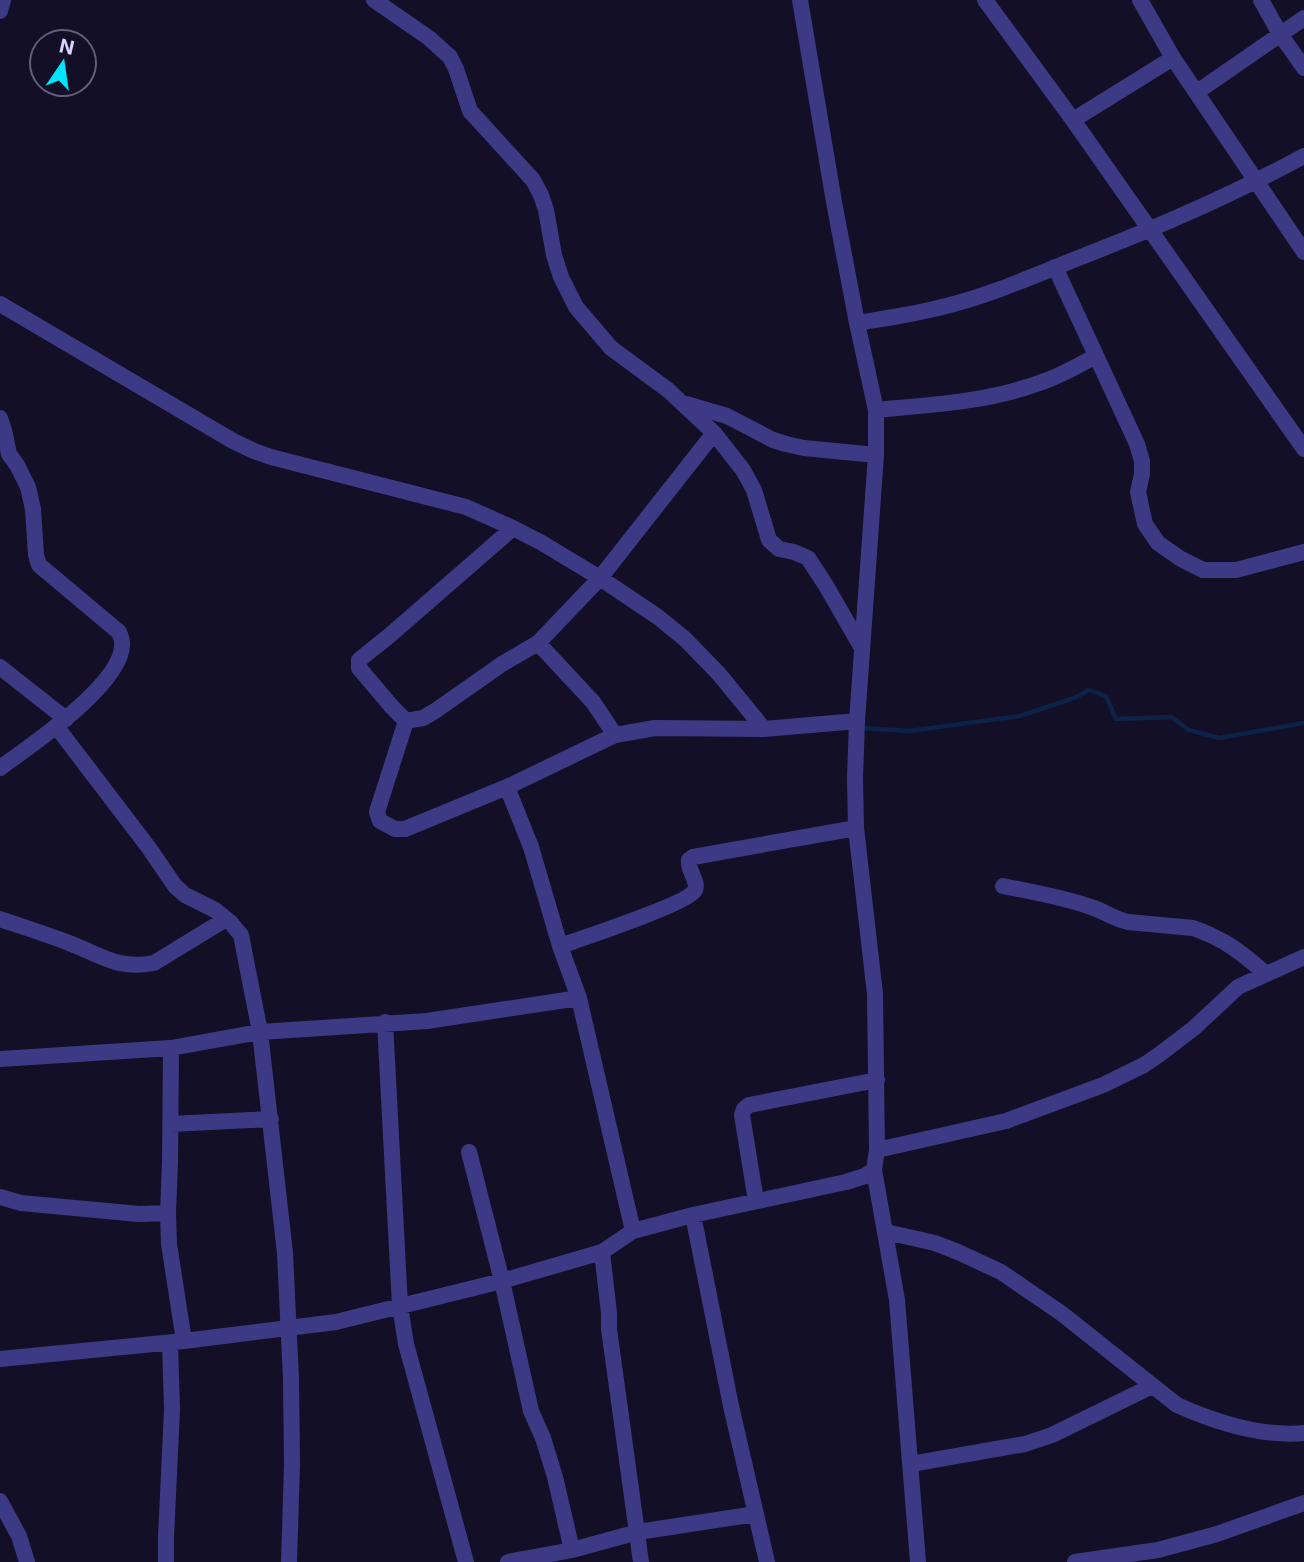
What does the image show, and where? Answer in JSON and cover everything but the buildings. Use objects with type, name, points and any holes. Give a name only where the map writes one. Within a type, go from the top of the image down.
[{"type":"street","points":[[0,11],[3,0]]},
{"type":"street","points":[[374,0],[429,38],[450,57],[470,111],[533,180],[541,194],[554,255],[561,277],[576,307],[611,348],[668,390],[714,433],[743,470],[754,490],[769,540],[779,549],[808,558],[862,648]]},
{"type":"street","points":[[800,0],[857,323],[876,410],[876,455],[857,720],[856,828],[875,994],[877,1150],[874,1170],[897,1300],[918,1562]]},
{"type":"street","points":[[985,0],[1152,230],[1304,449]]},
{"type":"street","points":[[1140,0],[1173,58],[1304,252]]},
{"type":"street","points":[[1261,0],[1280,34],[1304,68]]},
{"type":"street","points":[[1197,92],[1304,18]]},
{"type":"street","points":[[1073,120],[1173,58]]},
{"type":"street","points":[[857,323],[947,306],[1055,267],[1152,230],[1256,182],[1304,156]]},
{"type":"street","points":[[1055,267],[1137,444],[1142,461],[1138,492],[1142,513],[1145,524],[1158,543],[1203,570],[1236,570],[1304,552]]},
{"type":"street","points":[[0,304],[254,451],[466,508],[513,528],[562,554],[658,617],[685,639],[719,674],[764,729]]},
{"type":"street","points":[[876,410],[993,396],[1043,382],[1096,356]]},
{"type":"street","points":[[683,403],[727,416],[786,444],[876,455]]},
{"type":"street","points":[[0,418],[9,454],[28,487],[33,509],[36,555],[40,565],[119,632],[122,643],[119,657],[111,672],[92,695],[61,723],[0,768]]},
{"type":"street","points":[[406,721],[423,718],[435,711],[502,664],[538,643],[600,578],[714,433]]},
{"type":"street","points":[[406,721],[359,668],[359,660],[513,528]]},
{"type":"street","points":[[538,643],[593,702],[615,735]]},
{"type":"street","points":[[0,667],[61,723],[175,886],[185,895],[226,919],[241,935],[260,1032],[285,1253],[291,1379],[289,1562]]},
{"type":"street","points":[[406,721],[377,812],[380,821],[395,829],[405,829],[507,787],[615,735],[655,728],[764,729],[857,720]]},
{"type":"street","points":[[507,787],[531,847],[560,946],[579,998],[633,1231]]},
{"type":"street","points":[[560,946],[691,895],[696,886],[688,866],[693,857],[856,828]]},
{"type":"street","points":[[1003,886],[1081,903],[1118,920],[1193,928],[1233,946],[1266,974]]},
{"type":"street","points":[[0,919],[70,943],[119,964],[147,965],[226,919]]},
{"type":"street","points":[[877,1150],[1006,1121],[1103,1085],[1144,1065],[1194,1028],[1238,987],[1304,957]]},
{"type":"street","points":[[0,1059],[171,1048],[260,1032],[427,1021],[579,998]]},
{"type":"street","points":[[385,1022],[400,1306],[406,1344],[466,1562]]},
{"type":"street","points":[[166,1562],[177,1342],[168,1213],[171,1048]]},
{"type":"street","points":[[756,1201],[742,1115],[744,1108],[877,1080]]},
{"type":"street","points":[[171,1124],[271,1119]]},
{"type":"street","points":[[469,1152],[502,1281],[531,1412],[551,1464],[572,1550]]},
{"type":"street","points":[[0,1359],[177,1342],[336,1322],[502,1281],[602,1252],[633,1231],[693,1215],[846,1182],[874,1170]]},
{"type":"street","points":[[0,1197],[21,1203],[139,1214],[168,1213]]},
{"type":"street","points":[[693,1215],[731,1406],[766,1562]]},
{"type":"street","points":[[886,1233],[935,1243],[1001,1272],[1062,1313],[1177,1405],[1221,1422],[1267,1431],[1304,1433]]},
{"type":"street","points":[[602,1252],[612,1350],[641,1562]]},
{"type":"street","points":[[911,1464],[1026,1444],[1052,1435],[1152,1386]]},
{"type":"street","points":[[0,1501],[19,1536],[27,1562]]},
{"type":"street","points":[[1075,1562],[1158,1550],[1217,1534],[1304,1503]]},
{"type":"street","points":[[508,1562],[572,1550],[638,1532],[756,1514]]},
{"type":"waterway","points":[[863,728],[909,731],[1020,716],[1074,698],[1089,690],[1106,696],[1116,719],[1171,717],[1189,730],[1219,738],[1304,723]]}]
